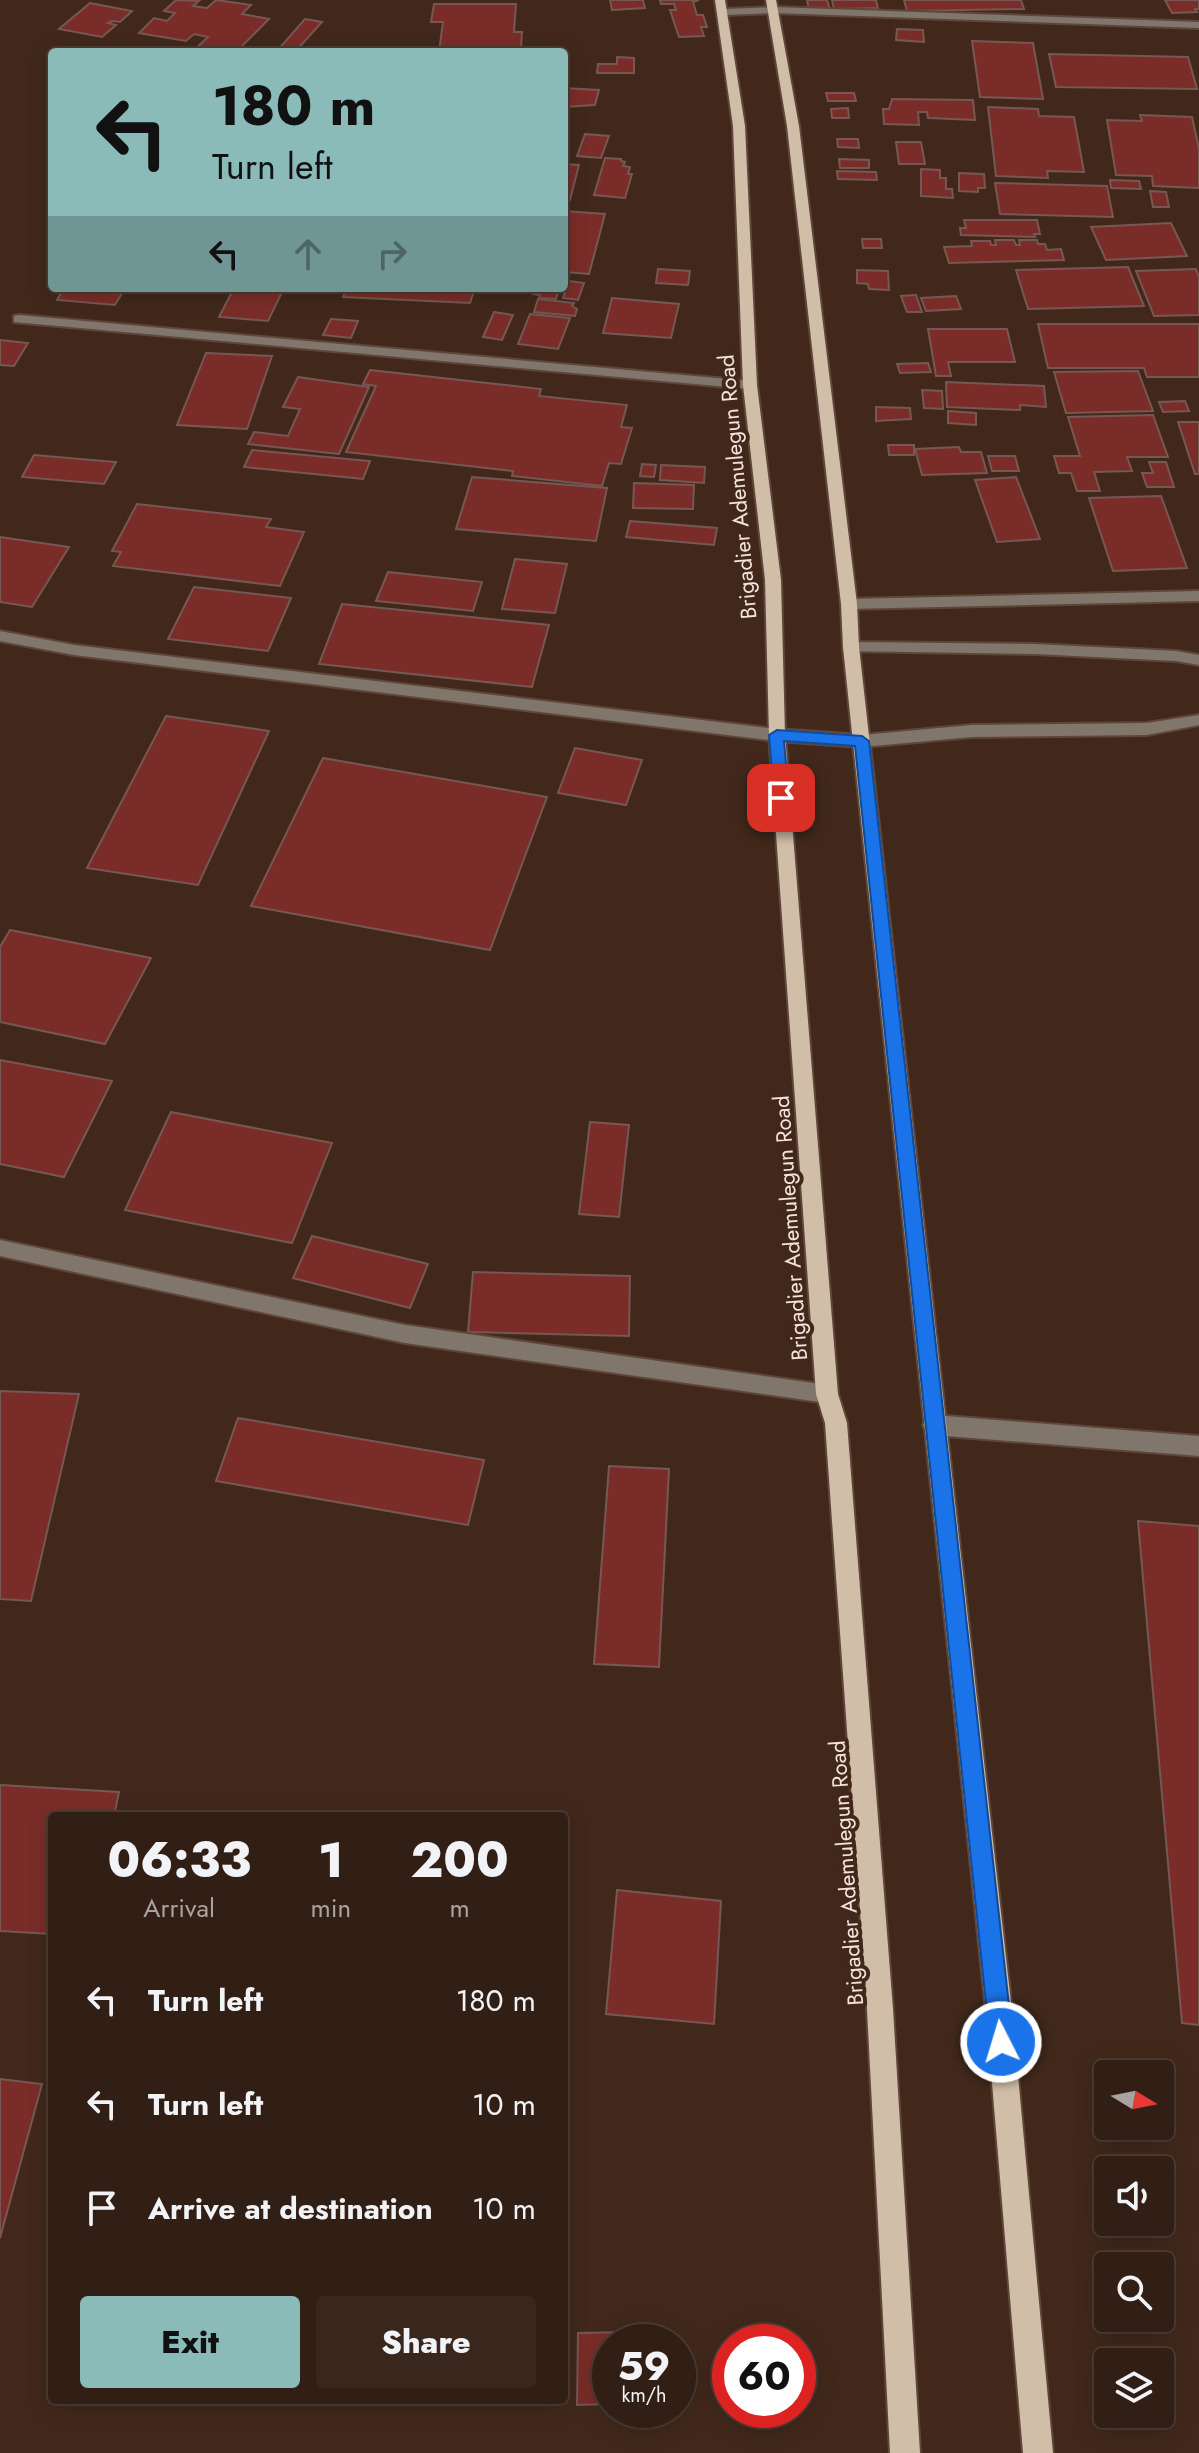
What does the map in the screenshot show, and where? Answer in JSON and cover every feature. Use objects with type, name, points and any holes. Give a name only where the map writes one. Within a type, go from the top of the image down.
[{"type":"main road","points":[[772,5],[793,126],[849,604],[851,647],[999,2011],[1038,2453]]},
{"type":"main road","name":"Brigadier Ademulegun Road","points":[[722,6],[739,126],[750,385],[773,580],[777,735],[827,1394],[836,1423],[880,2009],[905,2453]]},
{"type":"street","points":[[722,6],[772,5],[1199,25]]},
{"type":"street","points":[[19,319],[750,385]]},
{"type":"street","points":[[849,604],[1199,596]]},
{"type":"street","points":[[0,636],[74,650],[777,735],[862,741],[972,731],[1147,729],[1199,720]]},
{"type":"street","points":[[851,647],[1035,649],[1176,656],[1199,660]]},
{"type":"street","points":[[0,1248],[405,1334],[827,1394]]},
{"type":"street","points":[[934,1425],[1199,1446]]},
{"type":"building","points":[[176,0],[199,1],[193,6],[207,8],[216,0],[251,5],[242,14],[269,19],[240,48],[196,48],[208,37],[194,34],[186,41],[139,33],[154,18],[167,21],[175,13],[164,11]]},
{"type":"building","points":[[610,0],[643,0],[645,8],[612,10]]},
{"type":"building","points":[[660,0],[699,0],[693,2],[697,15],[703,15],[707,27],[701,27],[704,36],[679,37],[670,10],[676,10],[674,4],[661,4]]},
{"type":"building","points":[[807,0],[827,0],[830,10],[809,10]]},
{"type":"building","points":[[832,0],[876,0],[878,8],[834,9]]},
{"type":"building","points":[[904,0],[1021,0],[1024,9],[907,11]]},
{"type":"building","points":[[1165,0],[1199,0],[1199,9],[1195,9],[1197,12],[1172,13]]},
{"type":"building","points":[[90,3],[132,11],[120,22],[108,23],[116,25],[102,37],[59,29]]},
{"type":"building","points":[[434,4],[516,4],[514,32],[522,32],[521,48],[440,48],[443,22],[431,22]]},
{"type":"building","points":[[305,19],[322,22],[299,48],[280,48]]},
{"type":"building","points":[[897,29],[923,30],[924,42],[896,40]]},
{"type":"building","points":[[972,41],[1033,43],[1043,99],[980,97]]},
{"type":"building","points":[[1049,54],[1188,57],[1197,89],[1056,87]]},
{"type":"building","points":[[617,57],[634,58],[634,73],[597,73],[598,64],[617,64]]},
{"type":"building","points":[[568,88],[599,90],[595,105],[568,107]]},
{"type":"building","points":[[826,93],[854,93],[856,101],[828,101]]},
{"type":"building","points":[[892,99],[973,100],[975,120],[928,118],[927,112],[918,112],[919,125],[884,124],[883,109],[889,109]]},
{"type":"building","points":[[988,107],[1038,109],[1039,116],[1074,117],[1084,172],[1047,171],[1048,178],[996,176]]},
{"type":"building","points":[[848,108],[849,118],[832,118],[831,109]]},
{"type":"building","points":[[1140,115],[1192,117],[1199,149],[1199,188],[1153,186],[1152,176],[1116,175],[1107,120],[1142,121]]},
{"type":"building","points":[[585,134],[609,136],[601,158],[577,156]]},
{"type":"building","points":[[837,139],[858,139],[859,148],[838,147]]},
{"type":"building","points":[[896,142],[921,142],[925,164],[899,164]]},
{"type":"building","points":[[605,158],[621,159],[625,162],[623,166],[630,167],[628,174],[632,174],[625,198],[594,195]]},
{"type":"building","points":[[839,159],[869,160],[869,168],[840,168]]},
{"type":"building","points":[[568,164],[579,165],[570,200]]},
{"type":"building","points":[[921,169],[940,170],[940,178],[946,178],[946,189],[952,189],[953,198],[921,196]]},
{"type":"building","points":[[837,171],[876,172],[877,180],[838,179]]},
{"type":"building","points":[[959,173],[984,174],[985,188],[978,188],[978,192],[959,191]]},
{"type":"building","points":[[1110,180],[1139,181],[1141,189],[1111,188]]},
{"type":"building","points":[[995,183],[1107,186],[1113,217],[1000,214]]},
{"type":"building","points":[[1150,191],[1166,192],[1169,207],[1153,207]]},
{"type":"building","points":[[568,211],[605,214],[589,274],[568,272]]},
{"type":"building","points":[[964,220],[1037,220],[1040,234],[1034,234],[1035,237],[961,235],[960,228],[966,228]]},
{"type":"building","points":[[1171,223],[1187,256],[1106,260],[1091,227]]},
{"type":"building","points":[[862,239],[881,239],[882,248],[863,248]]},
{"type":"building","points":[[995,240],[1014,240],[1016,245],[1020,245],[1019,240],[1037,240],[1038,244],[1045,244],[1047,250],[1061,249],[1064,260],[949,263],[944,247],[972,246],[971,241],[990,241],[991,245],[996,245]]},
{"type":"building","points":[[1128,267],[1144,306],[1028,309],[1016,270]]},
{"type":"building","points":[[658,269],[690,271],[688,285],[656,283]]},
{"type":"building","points":[[1196,269],[1199,277],[1199,315],[1154,316],[1136,271]]},
{"type":"building","points":[[857,270],[888,271],[889,290],[869,289],[868,284],[857,283]]},
{"type":"building","points":[[569,281],[584,283],[578,300],[563,298],[568,292]]},
{"type":"building","points":[[62,292],[123,292],[115,305],[57,300]]},
{"type":"building","points":[[232,292],[282,292],[268,321],[219,317]]},
{"type":"building","points":[[345,292],[474,292],[470,303],[343,297]]},
{"type":"building","points":[[558,292],[556,299],[539,298],[540,295],[533,294]]},
{"type":"building","points":[[916,295],[922,312],[907,312],[901,296]]},
{"type":"building","points":[[956,296],[961,309],[926,311],[921,298]]},
{"type":"building","points":[[612,298],[679,304],[671,338],[603,333]]},
{"type":"building","points":[[538,299],[574,303],[572,306],[577,309],[575,316],[534,312]]},
{"type":"building","points":[[494,312],[513,315],[502,340],[483,337]]},
{"type":"building","points":[[530,314],[570,318],[558,349],[518,344]]},
{"type":"building","points":[[331,319],[358,321],[351,338],[323,335]]},
{"type":"building","points":[[1038,324],[1199,324],[1199,377],[1147,377],[1144,368],[1048,368]]},
{"type":"building","points":[[928,329],[1007,329],[1015,362],[948,362],[951,376],[936,376]]},
{"type":"building","points":[[0,340],[28,343],[14,366],[0,365]]},
{"type":"building","points":[[206,353],[272,356],[247,429],[177,425]]},
{"type":"building","points":[[928,363],[931,372],[900,373],[897,364]]},
{"type":"building","points":[[370,370],[541,389],[539,396],[627,405],[621,427],[632,428],[621,464],[609,463],[602,486],[512,476],[513,471],[346,452],[376,386],[363,384]]},
{"type":"building","points":[[1138,371],[1153,411],[1066,413],[1054,372]]},
{"type":"building","points":[[298,377],[369,387],[339,454],[248,444],[254,432],[288,436],[300,409],[283,407]]},
{"type":"building","points":[[946,382],[1044,386],[1046,407],[1020,405],[1020,410],[947,407]]},
{"type":"building","points":[[922,390],[942,391],[943,409],[924,408]]},
{"type":"building","points":[[1185,401],[1189,411],[1163,412],[1159,402]]},
{"type":"building","points":[[876,407],[910,408],[911,419],[876,421]]},
{"type":"building","points":[[948,411],[976,413],[976,425],[948,423]]},
{"type":"building","points":[[1153,415],[1168,457],[1127,457],[1132,471],[1094,472],[1100,491],[1077,491],[1071,473],[1059,473],[1054,456],[1080,456],[1068,417]]},
{"type":"building","points":[[1178,422],[1199,422],[1199,474],[1195,474]]},
{"type":"building","points":[[888,445],[914,445],[914,455],[889,455]]},
{"type":"building","points":[[959,447],[961,452],[981,452],[987,473],[922,475],[915,449]]},
{"type":"building","points":[[252,450],[370,461],[363,479],[244,467]]},
{"type":"building","points":[[34,455],[116,462],[104,484],[22,477]]},
{"type":"building","points":[[988,456],[1015,456],[1019,471],[992,471]]},
{"type":"building","points":[[1149,462],[1166,462],[1174,487],[1147,487],[1142,473],[1153,473]]},
{"type":"building","points":[[642,464],[656,465],[654,477],[640,476]]},
{"type":"building","points":[[661,465],[705,467],[704,483],[660,480]]},
{"type":"building","points":[[472,477],[607,488],[596,541],[456,529]]},
{"type":"building","points":[[1016,477],[1040,539],[997,542],[975,480]]},
{"type":"building","points":[[634,483],[694,485],[693,509],[633,508]]},
{"type":"building","points":[[1161,496],[1187,568],[1113,571],[1089,498]]},
{"type":"building","points":[[137,504],[271,519],[266,527],[304,532],[280,586],[113,566],[121,552],[112,551]]},
{"type":"building","points":[[630,521],[717,528],[714,545],[626,537]]},
{"type":"building","points":[[0,537],[69,547],[32,607],[0,602]]},
{"type":"building","points":[[515,559],[567,564],[555,613],[502,609]]},
{"type":"building","points":[[388,572],[482,582],[473,611],[376,601]]},
{"type":"building","points":[[194,587],[291,598],[268,651],[168,639]]},
{"type":"building","points":[[342,604],[549,625],[532,687],[319,664]]},
{"type":"building","points":[[166,716],[269,731],[198,885],[87,868]]},
{"type":"building","points":[[575,748],[642,760],[626,805],[558,793]]},
{"type":"building","points":[[323,758],[547,797],[490,950],[251,906]]},
{"type":"building","points":[[10,930],[151,958],[105,1044],[0,1022],[0,947]]},
{"type":"building","points":[[0,1060],[112,1081],[64,1177],[0,1164]]},
{"type":"building","points":[[171,1112],[332,1143],[292,1243],[125,1210]]},
{"type":"building","points":[[590,1122],[629,1125],[619,1217],[579,1214]]},
{"type":"building","points":[[312,1236],[428,1264],[410,1308],[293,1278]]},
{"type":"building","points":[[473,1272],[630,1276],[629,1336],[468,1332]]},
{"type":"building","points":[[0,1391],[79,1394],[31,1601],[0,1599]]},
{"type":"building","points":[[238,1418],[484,1460],[468,1525],[216,1481]]},
{"type":"building","points":[[609,1466],[669,1469],[659,1667],[594,1664]]},
{"type":"building","points":[[1138,1521],[1199,1526],[1199,2025],[1182,2023]]},
{"type":"building","points":[[0,1785],[119,1792],[115,1812],[48,1812],[48,1934],[0,1931]]},
{"type":"building","points":[[617,1890],[721,1901],[714,2024],[606,2014]]},
{"type":"building","points":[[0,2079],[42,2084],[0,2238]]},
{"type":"building","points":[[578,2333],[592,2333],[592,2405],[577,2405]]},
{"type":"route","points":[[781,798],[777,735],[862,741],[1001,2042]]}]
